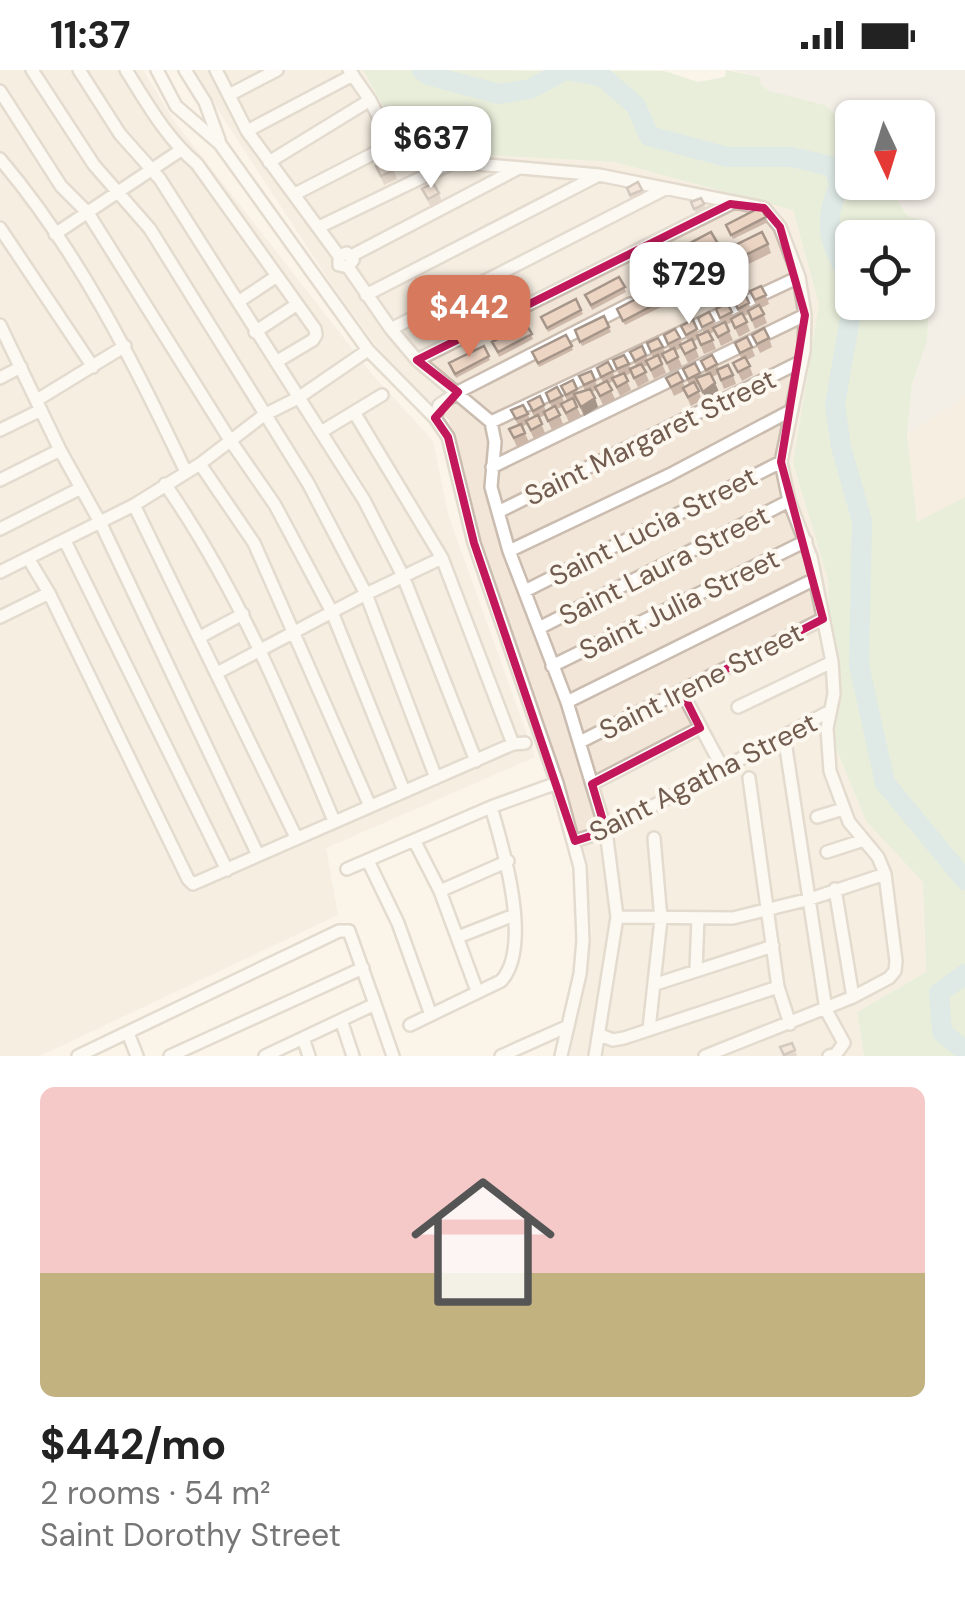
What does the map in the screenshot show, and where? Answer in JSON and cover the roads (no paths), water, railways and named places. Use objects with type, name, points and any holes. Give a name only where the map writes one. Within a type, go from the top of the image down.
[{"type":"street","points":[[32,70],[94,165],[150,229],[308,484],[366,594],[436,778]]},
{"type":"street","points":[[79,70],[120,134],[160,179],[364,500],[403,576],[476,760]]},
{"type":"street","points":[[126,70],[316,335],[276,362]]},
{"type":"street","points":[[157,70],[176,106],[220,144],[368,350],[448,437],[474,543],[558,783],[580,867],[584,940],[561,1056]]},
{"type":"street","points":[[185,70],[205,102],[220,144]]},
{"type":"street","points":[[216,70],[248,131],[346,260],[391,330],[417,360],[491,422],[495,442],[491,487],[498,512],[567,702],[606,830],[617,917],[595,1056]]},
{"type":"street","points":[[231,94],[276,70]]},
{"type":"street","points":[[248,131],[351,72],[392,144]]},
{"type":"street","points":[[0,91],[62,186],[86,212],[275,505],[332,612],[404,791]]},
{"type":"street","points":[[269,162],[370,100]]},
{"type":"street","points":[[295,194],[392,144],[454,162],[599,175],[764,208],[780,226],[800,276],[805,315],[802,362],[781,462],[789,501],[816,579],[832,662],[830,771],[848,822],[878,856],[885,874],[895,971],[889,978],[826,1010],[704,1056]]},
{"type":"street","points":[[55,234],[181,150]]},
{"type":"street","points":[[319,227],[454,162]]},
{"type":"street","points":[[2,166],[55,234],[125,346],[186,472]]},
{"type":"street","points":[[346,260],[518,168]]},
{"type":"street","points":[[366,296],[599,175]]},
{"type":"street","points":[[391,330],[664,189]]},
{"type":"street","points":[[417,360],[730,204]]},
{"type":"street","points":[[763,235],[780,226]]},
{"type":"street","points":[[0,228],[93,367]]},
{"type":"street","points":[[434,418],[438,405],[458,392],[746,244]]},
{"type":"street","points":[[238,302],[277,276]]},
{"type":"street","points":[[491,422],[800,276]]},
{"type":"street","points":[[255,332],[296,305]]},
{"type":"street","points":[[492,467],[805,315]]},
{"type":"street","points":[[0,327],[101,524],[258,855]]},
{"type":"street","points":[[0,430],[125,346]]},
{"type":"street","points":[[0,572],[134,505],[200,464],[264,415],[298,398],[368,350]]},
{"type":"street","name":"Saint Margaret Street","points":[[498,512],[802,362]]},
{"type":"street","points":[[0,378],[21,367]]},
{"type":"street","points":[[322,432],[382,395]]},
{"type":"street","points":[[509,551],[669,475],[792,410]]},
{"type":"street","points":[[28,558],[49,592],[188,879],[197,884],[296,837],[519,744],[442,558],[354,412]]},
{"type":"street","points":[[0,480],[60,450]]},
{"type":"street","name":"Saint Lucia Street","points":[[525,590],[781,462]]},
{"type":"street","points":[[200,464],[254,543],[370,806]]},
{"type":"street","points":[[166,484],[202,537],[262,649],[334,821]]},
{"type":"street","points":[[0,529],[81,488]]},
{"type":"street","name":"Saint Laura Street","points":[[539,628],[789,501]]},
{"type":"street","points":[[134,505],[296,837]]},
{"type":"street","points":[[64,541],[227,870]]},
{"type":"street","name":"Saint Julia Street","points":[[552,666],[806,541]]},
{"type":"street","points":[[217,672],[442,558]]},
{"type":"street","points":[[567,702],[816,579]]},
{"type":"street","points":[[0,617],[49,592]]},
{"type":"street","points":[[200,637],[243,614]]},
{"type":"street","name":"Saint Irene Street","points":[[580,742],[823,620]]},
{"type":"street","points":[[738,707],[832,662]]},
{"type":"street","points":[[682,692],[722,767]]},
{"type":"street","name":"Saint Agatha Street","points":[[575,841],[606,830],[830,712]]},
{"type":"street","points":[[592,784],[700,728]]},
{"type":"street","points":[[784,735],[826,1010],[844,1043],[836,1054],[829,1056]]},
{"type":"street","points":[[749,778],[778,987],[790,1024]]},
{"type":"street","points":[[348,869],[491,807],[558,783]]},
{"type":"street","points":[[410,1026],[501,982],[514,958],[508,861],[491,807]]},
{"type":"street","points":[[816,817],[843,808]]},
{"type":"street","points":[[650,1030],[661,919],[654,838]]},
{"type":"street","points":[[827,852],[864,840]]},
{"type":"street","points":[[415,842],[440,891],[477,991]]},
{"type":"street","points":[[368,860],[398,924],[431,1014]]},
{"type":"street","points":[[440,891],[508,861]]},
{"type":"street","points":[[617,917],[732,918],[810,899],[885,874]]},
{"type":"street","points":[[835,889],[853,997]]},
{"type":"street","points":[[458,938],[514,915]]},
{"type":"street","points":[[696,969],[698,918]]},
{"type":"street","points":[[78,1056],[345,929],[363,968],[393,1056]]},
{"type":"street","points":[[656,984],[773,946]]},
{"type":"street","points":[[170,1056],[363,968]]},
{"type":"street","points":[[600,1035],[613,1040],[778,987]]},
{"type":"street","points":[[267,1056],[375,1004]]},
{"type":"street","points":[[341,1020],[353,1056]]},
{"type":"street","points":[[502,1056],[566,1027]]},
{"type":"street","points":[[128,1033],[138,1056]]},
{"type":"street","points":[[303,1038],[309,1056]]},
{"type":"waterway","points":[[422,70],[499,94],[530,89],[566,70],[603,77],[636,106],[649,136],[727,157],[792,157],[834,167],[839,186],[829,225],[835,247]]},
{"type":"waterway","points":[[850,320],[835,404],[841,447],[862,521],[859,665],[885,783],[965,880]]},
{"type":"waterway","points":[[965,974],[939,993],[942,1032],[965,1051]]}]
